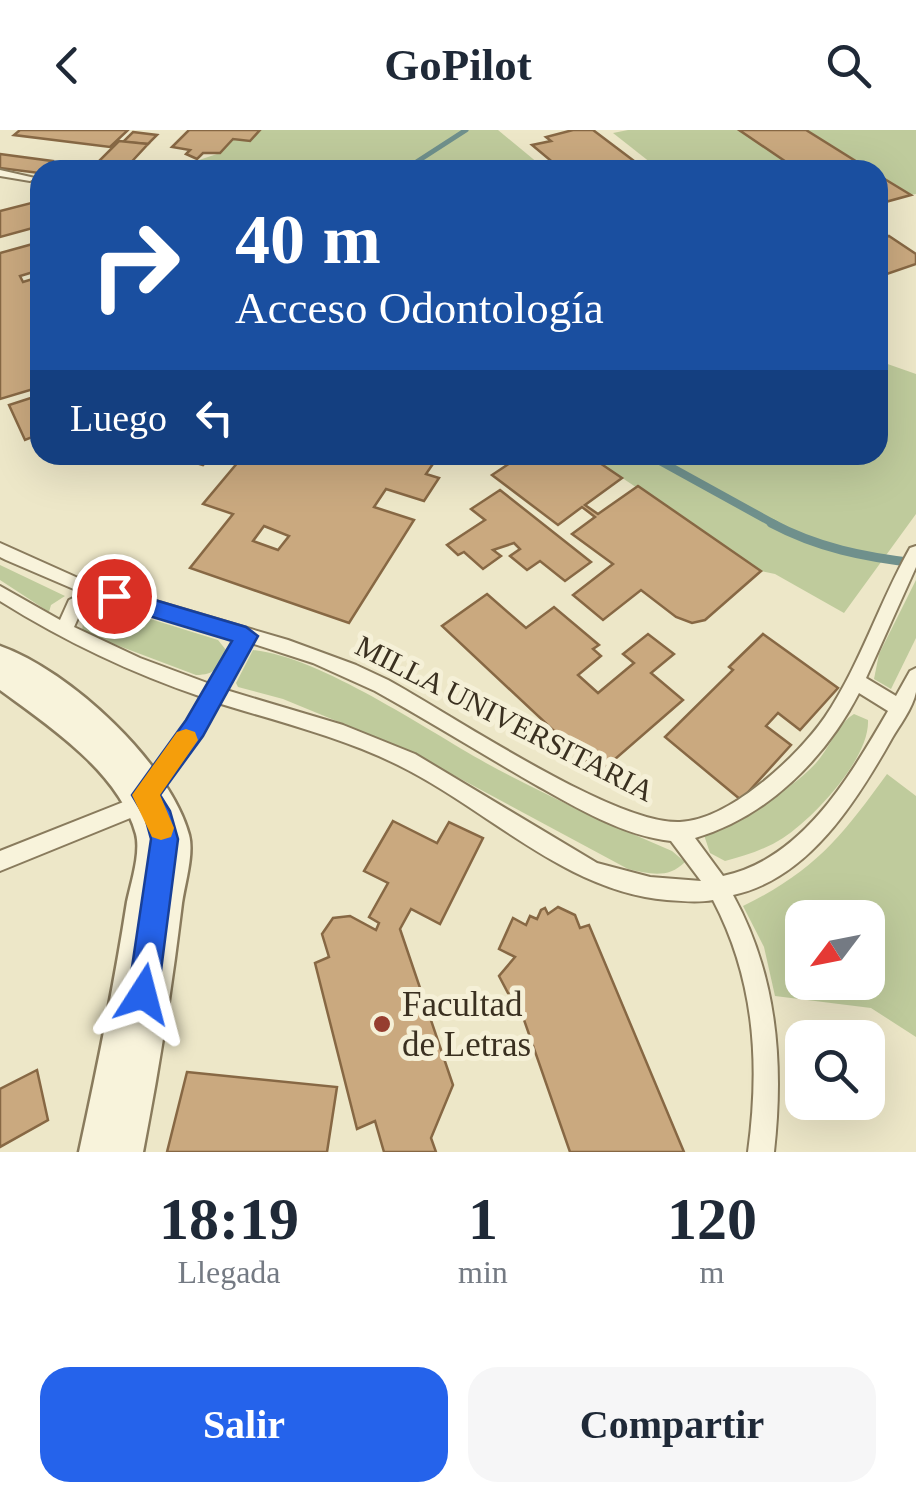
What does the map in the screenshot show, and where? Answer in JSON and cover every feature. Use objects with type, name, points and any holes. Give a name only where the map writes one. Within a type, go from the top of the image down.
[{"type":"street","points":[[0,665],[66,712],[147,798],[157,811],[164,839],[132,1060],[111,1152]]},
{"type":"lane","points":[[0,173],[30,178]]},
{"type":"lane","name":"MILLA UNIVERSITARIA","points":[[0,548],[43,572],[100,592],[352,670],[583,800],[645,827],[678,833],[703,825],[764,790],[815,745],[855,681],[916,552]]},
{"type":"lane","points":[[64,631],[75,605],[100,592]]},
{"type":"lane","points":[[0,593],[64,631],[214,694],[383,749],[433,774],[575,863],[625,883],[666,892],[719,890],[771,870],[803,844],[839,807],[867,768],[916,676]]},
{"type":"lane","points":[[0,861],[147,798],[195,728],[246,636]]},
{"type":"lane","points":[[855,681],[899,708]]},
{"type":"lane","points":[[678,833],[719,890],[740,930],[764,1022],[768,1088],[761,1152]]},
{"type":"green space","points":[[260,130],[498,130],[534,160],[199,160],[220,153],[233,139],[250,141]]},
{"type":"green space","points":[[739,130],[782,160],[647,160],[613,133]]},
{"type":"green space","points":[[806,130],[916,130],[916,194],[911,195],[888,181],[888,160],[854,160]]},
{"type":"green space","points":[[888,364],[916,374],[916,514],[844,613],[775,574],[761,571],[603,465],[888,465]]},
{"type":"green space","points":[[0,565],[65,596],[51,605],[49,612],[0,580]]},
{"type":"green space","points":[[916,580],[916,638],[891,689],[874,679],[879,654]]},
{"type":"green space","points":[[99,603],[218,640],[226,650],[222,661],[212,672],[196,675],[82,632],[84,612]]},
{"type":"green space","points":[[253,650],[280,655],[340,680],[486,763],[672,851],[685,862],[665,873],[628,869],[407,750],[283,699],[238,687],[236,683]]},
{"type":"green space","points":[[854,714],[868,720],[860,752],[838,786],[810,816],[783,838],[755,852],[725,861],[710,853],[704,835],[708,829],[792,784],[816,763],[843,723]]},
{"type":"green space","points":[[887,774],[916,796],[916,1037],[871,1008],[807,1000],[885,1000],[885,900],[785,900],[785,997],[775,996],[764,947],[743,906],[790,879],[841,834]]},
{"type":"building","points":[[20,130],[128,130],[110,147],[14,135]]},
{"type":"building","points":[[189,130],[260,130],[250,141],[233,139],[220,153],[203,153],[197,159],[186,154],[190,150],[172,147]]},
{"type":"building","points":[[593,130],[633,160],[550,160],[532,145],[551,141],[546,137]]},
{"type":"building","points":[[739,130],[806,130],[854,160],[783,160]]},
{"type":"building","points":[[133,132],[157,135],[148,144],[123,142]]},
{"type":"building","points":[[119,141],[148,144],[133,160],[100,160]]},
{"type":"building","points":[[0,154],[45,160],[30,160],[30,172],[0,168]]},
{"type":"building","points":[[888,181],[911,195],[888,201]]},
{"type":"building","points":[[30,203],[30,229],[0,237],[0,211]]},
{"type":"building","points":[[888,236],[916,254],[916,264],[888,274]]},
{"type":"building","points":[[30,245],[30,273],[20,276],[23,282],[30,280],[30,390],[0,399],[0,253]]},
{"type":"building","points":[[30,398],[30,438],[25,440],[9,405]]},
{"type":"building","points":[[236,465],[432,465],[426,474],[439,478],[424,501],[386,489],[374,507],[414,520],[349,623],[190,568],[233,514],[203,504]],"holes":[[[264,526],[289,536],[278,550],[253,541]]]},
{"type":"building","points":[[507,465],[603,465],[622,478],[585,505],[598,514],[638,486],[761,571],[705,620],[692,623],[676,617],[641,590],[603,620],[573,595],[613,564],[572,534],[595,517],[582,507],[558,525],[492,475]]},
{"type":"building","points":[[500,490],[591,562],[565,581],[540,561],[527,570],[510,556],[520,549],[514,543],[493,550],[501,556],[483,569],[464,552],[458,555],[447,545],[485,520],[471,509]]},
{"type":"building","points":[[487,594],[526,628],[554,607],[599,645],[593,649],[601,656],[578,675],[598,693],[634,663],[623,654],[648,634],[674,654],[651,673],[683,700],[599,773],[442,626]]},
{"type":"building","points":[[763,634],[838,688],[800,730],[778,713],[766,726],[791,745],[741,800],[665,737],[733,670],[729,667]]},
{"type":"building","name":"Facultad de Letras","points":[[393,821],[437,843],[449,822],[483,838],[440,924],[411,909],[400,929],[453,1085],[431,1138],[436,1152],[384,1152],[375,1121],[357,1129],[315,963],[329,957],[322,934],[333,918],[350,916],[376,930],[379,923],[369,917],[388,883],[364,871]]},
{"type":"building","name":"Facultad de Letras","points":[[558,907],[575,915],[580,928],[589,925],[684,1152],[570,1152],[515,994],[508,993],[499,976],[515,957],[499,949],[513,918],[526,925],[530,916],[537,919],[541,910],[545,908],[548,914]]},
{"type":"building","points":[[37,1070],[48,1120],[0,1147],[0,1089]]},
{"type":"building","points":[[187,1072],[337,1087],[327,1152],[167,1152]]},
{"type":"waterway","points":[[420,160],[466,130]]},
{"type":"waterway","points":[[667,465],[776,525]]},
{"type":"waterway","points":[[771,523],[842,550],[916,563]]},
{"type":"slow traffic","points":[[161,828],[157,811],[144,795],[186,740]]},
{"type":"place","name":"Facultad de Letras","points":[[382,1024]]},
{"type":"route","points":[[114,596],[246,636],[195,728],[144,795],[157,811],[164,839],[143,994]]}]
